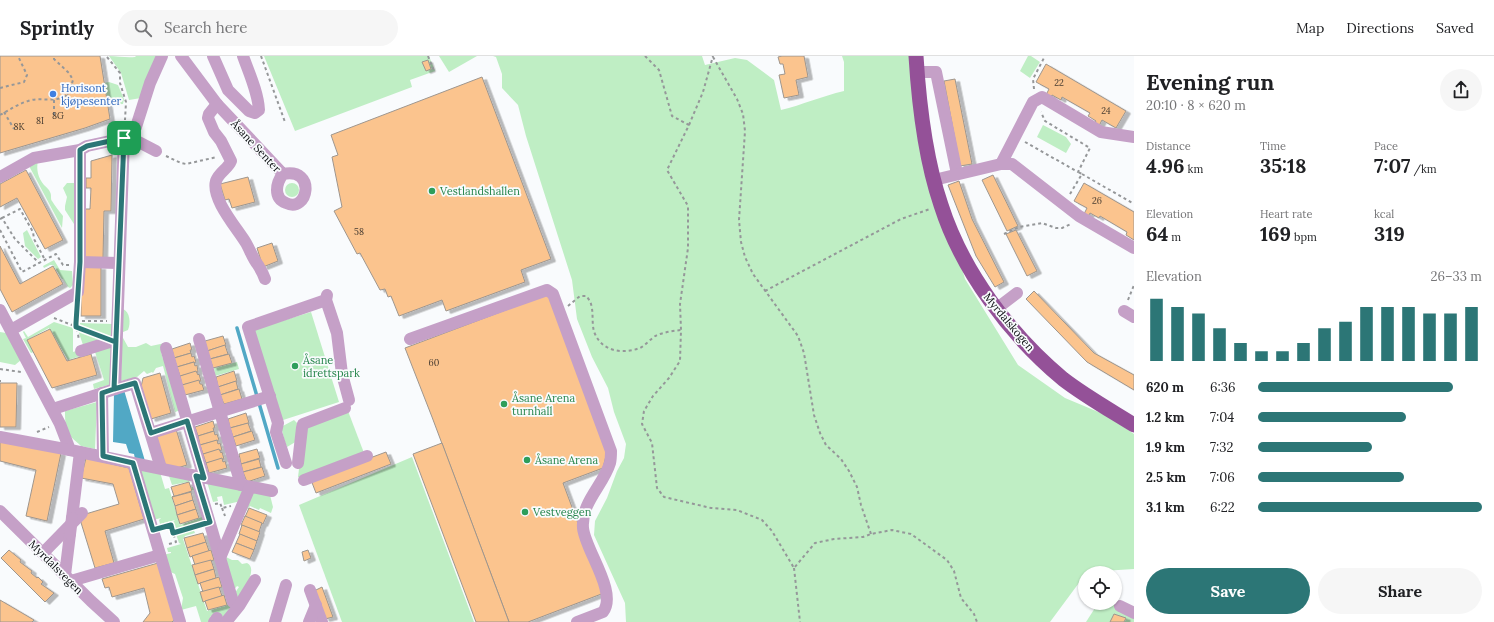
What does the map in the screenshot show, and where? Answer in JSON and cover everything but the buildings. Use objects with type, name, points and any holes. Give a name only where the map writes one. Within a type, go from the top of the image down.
[{"type":"main road","name":"Myrdalskogen","points":[[916,56],[919,106],[934,180],[941,206],[961,252],[983,291],[1020,338],[1063,378],[1084,394],[1134,425]]},
{"type":"street","points":[[114,389],[114,340],[117,321],[118,263],[131,139],[136,128],[150,82],[162,56]]},
{"type":"street","name":"Åsane Senter","points":[[181,56],[218,104],[283,174]]},
{"type":"street","points":[[213,56],[228,90],[249,111],[255,113],[259,110],[258,100],[243,56]]},
{"type":"street","points":[[917,72],[936,72],[956,169]]},
{"type":"street","points":[[1001,164],[1033,102],[1042,98],[1101,132],[1134,137]]},
{"type":"street","points":[[218,104],[209,114],[208,118],[214,132],[221,141],[231,161],[216,180],[215,188],[224,209],[246,243],[258,266],[262,269],[265,279]]},
{"type":"street","points":[[0,177],[34,158],[80,150],[87,146],[131,139],[156,151]]},
{"type":"street","points":[[11,330],[78,292],[80,264],[80,150]]},
{"type":"street","points":[[934,180],[970,178],[1001,164],[1012,164],[1079,216],[1134,248]]},
{"type":"street","points":[[80,264],[118,263]]},
{"type":"street","points":[[410,339],[546,290],[553,294],[611,451],[610,462],[604,476],[592,494],[583,515],[583,529],[606,589],[607,603],[603,612],[577,622]]},
{"type":"street","points":[[996,309],[1017,293]]},
{"type":"street","points":[[327,298],[337,333],[347,404],[303,424],[292,463],[276,432],[278,423],[267,398],[248,327],[305,304],[322,303],[327,298]]},
{"type":"street","points":[[0,310],[53,409],[68,441],[75,451],[77,515],[70,534],[68,578],[160,555]]},
{"type":"street","points":[[199,339],[220,412],[246,486],[244,503],[220,558]]},
{"type":"street","points":[[81,351],[114,340]]},
{"type":"street","points":[[166,348],[187,421],[210,522],[233,602]]},
{"type":"street","points":[[53,409],[135,383],[161,468]]},
{"type":"street","points":[[102,393],[103,456]]},
{"type":"street","points":[[151,433],[267,398]]},
{"type":"street","points":[[0,437],[103,456],[272,491]]},
{"type":"street","points":[[304,480],[367,456]]},
{"type":"street","points":[[133,463],[180,622]]},
{"type":"street","name":"Myrdalsvegen","points":[[0,511],[114,622]]},
{"type":"street","points":[[43,553],[77,515]]},
{"type":"street","points":[[219,621],[239,606],[255,580]]},
{"type":"street","points":[[276,622],[286,585]]},
{"type":"street","points":[[310,590],[322,622]]},
{"type":"street","points":[[309,622],[316,606]]},
{"type":"street","points":[[1122,607],[1134,613]]},
{"type":"path","points":[[0,88],[24,82],[28,74],[18,56]]},
{"type":"path","points":[[0,115],[29,100],[54,100],[69,92],[73,80],[54,59],[54,56]]},
{"type":"path","points":[[261,56],[285,122]]},
{"type":"path","points":[[428,56],[434,71]]},
{"type":"path","points":[[645,56],[659,70],[672,116],[690,125]]},
{"type":"path","points":[[1045,56],[1033,79],[1036,100],[1046,121],[1090,148],[1078,172]]},
{"type":"path","points":[[107,57],[120,73],[120,83],[126,102]]},
{"type":"path","points":[[713,57],[703,92],[690,125],[667,170],[688,206],[688,248],[680,304],[680,361],[669,378],[653,396],[644,411],[642,424],[652,443],[657,488],[664,497],[711,508],[737,510],[762,520],[772,530],[794,568],[800,622]]},
{"type":"path","points":[[713,57],[737,99],[743,114],[745,131],[739,220],[744,257],[765,291],[798,336],[804,353],[814,415],[820,433],[826,444],[841,459],[854,481],[871,534]]},
{"type":"path","points":[[71,84],[83,88]]},
{"type":"path","points":[[65,95],[78,106]]},
{"type":"path","points":[[54,100],[54,116]]},
{"type":"path","points":[[4,112],[14,129]]},
{"type":"path","points":[[1015,136],[1134,204]]},
{"type":"path","points":[[156,151],[186,164],[216,157],[226,151]]},
{"type":"path","points":[[1064,204],[1082,174]]},
{"type":"path","points":[[765,291],[902,220],[941,206]]},
{"type":"path","points":[[39,263],[15,239],[1,219],[20,209],[33,232],[34,239],[45,260]]},
{"type":"path","points":[[1004,234],[1020,227],[1042,222],[1052,228],[1062,228]]},
{"type":"path","points":[[0,230],[22,272],[56,254],[63,265],[80,264]]},
{"type":"path","points":[[1129,314],[1134,285]]},
{"type":"path","points":[[78,292],[76,327],[81,351]]},
{"type":"path","points":[[570,306],[580,296],[586,296],[591,304],[592,324],[595,335],[603,346],[611,350],[623,351],[641,348],[656,336],[667,332],[681,330]]},
{"type":"path","points":[[41,313],[114,340]]},
{"type":"path","points":[[76,321],[117,321]]},
{"type":"path","points":[[0,370],[18,372],[32,369]]},
{"type":"path","points":[[212,505],[220,503],[222,508],[244,503]]},
{"type":"path","points":[[153,530],[171,525],[173,533],[210,522]]},
{"type":"path","points":[[794,568],[815,543],[834,539],[863,537],[892,530],[911,534],[947,560],[954,571],[961,598],[974,614],[978,622]]},
{"type":"green space","points":[[109,56],[157,56],[141,98],[129,100],[121,73]]},
{"type":"green space","points":[[264,56],[429,56],[435,71],[410,80],[412,87],[295,131]]},
{"type":"green space","points":[[439,56],[477,56],[449,72]]},
{"type":"green space","points":[[493,56],[702,56],[705,65],[735,58],[747,60],[774,80],[781,110],[844,91],[844,62],[842,56],[915,56],[939,188],[965,279],[1018,365],[1065,398],[1108,416],[1134,434],[1134,569],[1122,570],[1122,566],[1078,566],[1078,584],[1050,622],[626,622],[625,603],[594,535],[595,521],[607,498],[617,471],[624,458],[626,444],[614,412],[608,388],[592,357],[577,319],[572,280],[526,136],[518,105],[502,88],[502,74],[496,57]]},
{"type":"green space","points":[[1028,56],[1031,56],[1040,62],[1030,78],[1020,71]]},
{"type":"green space","points":[[109,82],[118,85],[124,99],[123,104],[107,105],[104,83]]},
{"type":"green space","points":[[1043,125],[1066,137],[1071,144],[1066,153],[1037,137]]},
{"type":"green space","points":[[38,161],[37,170],[40,179],[51,193],[51,200],[63,216],[62,228],[28,164]]},
{"type":"green space","points":[[67,183],[74,183],[74,224],[65,210],[67,197],[63,188]]},
{"type":"green space","points":[[289,183],[295,183],[299,187],[299,193],[295,197],[289,197],[285,193],[285,187]]},
{"type":"green space","points":[[27,230],[41,257],[38,259],[25,246],[23,233]]},
{"type":"green space","points":[[54,260],[60,270],[72,271],[73,285],[70,288],[53,265],[44,268],[43,266]]},
{"type":"green space","points":[[123,309],[127,313],[130,321],[128,330],[123,332],[122,335]]},
{"type":"green space","name":"Åsane idrettspark","points":[[311,312],[339,402],[280,421],[252,330]]},
{"type":"green space","points":[[54,322],[73,328],[73,352],[79,350],[81,356],[68,360],[49,328],[27,340],[34,352],[31,353],[23,339],[26,338],[23,332],[24,331],[28,337]]},
{"type":"green space","points":[[79,323],[113,324],[113,335],[105,337],[104,340],[84,348],[78,330],[86,333],[88,329],[79,326]]},
{"type":"green space","points":[[0,332],[6,333],[21,360],[15,365],[0,362]]},
{"type":"green space","points":[[122,336],[128,347],[136,347],[146,343],[151,346],[165,343],[164,351],[161,352],[163,359],[166,359],[181,410],[175,412],[163,366],[156,368],[153,373],[147,374],[144,371],[137,377],[121,381]]},
{"type":"green space","points":[[107,346],[113,349],[112,384],[94,389],[93,384],[104,380],[95,352]]},
{"type":"green space","points":[[237,362],[239,369],[215,376],[214,368]]},
{"type":"green space","points":[[97,402],[95,449],[81,446],[71,437],[66,428],[65,411]]},
{"type":"green space","points":[[348,411],[364,453],[303,478],[298,477],[304,427]]},
{"type":"green space","points":[[294,420],[298,424],[297,441],[287,447],[281,427]]},
{"type":"green space","points":[[412,457],[474,622],[342,622],[299,505]]},
{"type":"green space","points":[[137,467],[160,472],[165,489],[169,488],[180,525],[202,517],[194,490],[192,490],[191,487],[194,487],[193,481],[172,485],[168,473],[194,479],[207,520],[175,529],[173,522],[175,520],[160,524],[159,520],[161,518],[153,520]]},
{"type":"green space","points":[[207,482],[245,490],[241,501],[224,505],[222,496],[217,497],[218,501],[213,502]]},
{"type":"green space","points":[[251,491],[270,495],[273,507],[271,513],[260,508],[259,510],[250,506],[246,511]]},
{"type":"green space","points":[[193,528],[195,533],[185,536],[183,539],[207,611],[232,603],[234,604],[222,621],[211,616],[208,622],[201,622],[196,606],[181,610],[183,598],[175,574],[168,571],[163,555],[171,553],[168,552],[167,548],[181,544],[179,543],[176,534]]},
{"type":"green space","points":[[224,556],[232,560],[238,560],[242,564],[247,563],[250,566],[250,575],[238,600],[234,594],[239,587],[237,586],[233,591]]},
{"type":"green space","points":[[1122,609],[1134,616],[1134,622],[1086,622],[1094,610]]},
{"type":"water","points":[[124,390],[145,461],[135,459],[134,454],[129,453],[126,444],[113,442],[114,393]]},
{"type":"waterway","points":[[237,328],[278,468]]},
{"type":"place","name":"Horisont kjøpesenter","points":[[53,94]]},
{"type":"place","name":"Vestlandshallen","points":[[432,191]]},
{"type":"place","name":"Åsane idrettspark","points":[[295,366]]},
{"type":"place","name":"Åsane Arena turnhall","points":[[504,404]]},
{"type":"place","name":"Åsane Arena","points":[[527,460]]},
{"type":"place","name":"Vestveggen","points":[[525,512]]},
{"type":"route","points":[[124,138],[87,146],[80,150],[80,262],[76,327],[113,341],[116,340],[114,389],[135,383],[151,433],[187,421],[204,478],[196,476],[210,522],[173,533],[171,525],[153,530],[133,463],[103,456],[102,393],[114,389],[117,321],[118,263],[124,138]]}]
